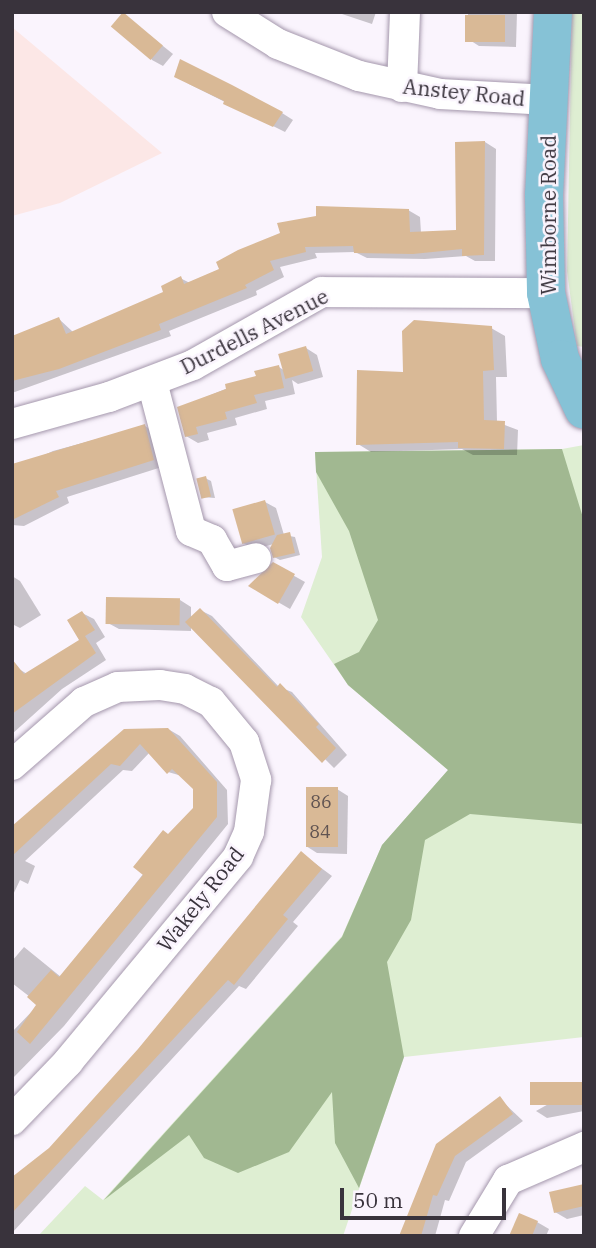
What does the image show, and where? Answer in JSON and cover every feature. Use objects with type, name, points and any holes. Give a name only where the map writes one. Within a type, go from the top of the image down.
[{"type":"main road","name":"Wimborne Road","points":[[553,12],[546,293],[560,359],[584,411]]},
{"type":"street","name":"Anstey Road","points":[[227,12],[317,62],[402,87],[549,100]]},
{"type":"street","points":[[402,87],[405,12]]},
{"type":"street","name":"Durdells Avenue","points":[[12,424],[152,382],[335,289],[546,293]]},
{"type":"street","points":[[152,382],[191,531],[212,540],[227,566],[256,558]]},
{"type":"street","name":"Wakely Road","points":[[12,765],[84,702],[109,689],[160,685],[185,689],[211,702],[244,742],[256,780],[252,819],[238,857],[68,1062],[12,1120]]},
{"type":"street","points":[[474,1236],[508,1180],[584,1147]]},
{"type":"shaded area","points":[[12,27],[162,153],[60,203],[12,216]]},
{"type":"green space","points":[[572,12],[584,12],[584,347],[577,346],[567,271]]},
{"type":"green space","points":[[584,445],[584,1037],[404,1057],[343,1236],[38,1236],[85,1186],[103,1200],[342,936],[382,845],[448,770],[348,685],[301,617],[322,557],[315,452],[562,449]]},
{"type":"green space","points":[[562,449],[584,521],[584,824],[470,814],[425,840],[411,920],[387,962],[404,1057],[359,1188],[335,1143],[332,1092],[289,1152],[238,1173],[204,1158],[189,1135],[104,1200],[342,937],[382,845],[448,770],[348,685],[334,664],[359,652],[378,620],[349,531],[316,472],[315,452]]},
{"type":"building","points":[[123,12],[163,45],[151,60],[111,27]]},
{"type":"building","points":[[465,15],[505,15],[505,42],[465,42]]},
{"type":"building","points":[[180,59],[283,112],[273,127],[223,104],[224,101],[174,77]]},
{"type":"building","points":[[485,141],[484,255],[462,256],[462,249],[413,254],[354,253],[353,246],[305,247],[306,252],[270,261],[274,270],[245,285],[247,288],[159,324],[161,330],[59,369],[12,381],[12,336],[59,317],[66,334],[163,292],[161,286],[181,276],[184,284],[219,269],[216,262],[238,250],[280,233],[277,223],[316,216],[316,206],[409,209],[410,232],[456,230],[455,142]]},
{"type":"building","points":[[414,320],[492,326],[494,370],[483,371],[484,420],[505,421],[504,449],[458,448],[458,442],[356,445],[357,370],[403,372],[402,331]]},
{"type":"building","points":[[306,346],[313,371],[285,379],[278,354]]},
{"type":"building","points":[[279,365],[284,388],[254,395],[257,403],[225,412],[227,419],[196,427],[198,434],[185,437],[177,407],[226,389],[225,384],[256,376],[254,371]]},
{"type":"building","points":[[145,424],[154,460],[56,491],[59,497],[12,520],[12,464]]},
{"type":"building","points":[[206,476],[211,496],[201,499],[196,478]]},
{"type":"building","points":[[265,500],[275,535],[242,544],[232,509]]},
{"type":"building","points":[[290,532],[295,553],[273,558],[270,548],[277,535]]},
{"type":"building","points":[[273,562],[295,574],[278,604],[248,586]]},
{"type":"building","points":[[106,597],[180,598],[180,625],[106,624]]},
{"type":"building","points":[[200,608],[277,687],[280,683],[319,724],[316,727],[336,748],[322,763],[185,622]]},
{"type":"building","points":[[82,611],[95,630],[85,636],[96,653],[12,714],[12,659],[24,674],[79,640],[67,620]]},
{"type":"building","points":[[168,728],[217,782],[217,817],[30,1044],[17,1032],[36,1005],[27,997],[51,970],[59,977],[143,875],[133,867],[163,830],[168,834],[193,808],[193,789],[172,769],[167,774],[140,744],[120,766],[111,764],[12,856],[12,826],[124,729]]},
{"type":"building","points":[[306,787],[338,787],[338,847],[306,847]]},
{"type":"building","points":[[301,851],[322,869],[283,915],[288,919],[234,985],[228,980],[12,1213],[12,1177],[49,1148],[138,1049]]},
{"type":"building","points":[[530,1082],[584,1082],[584,1105],[530,1105]]},
{"type":"building","points":[[500,1096],[513,1114],[455,1156],[437,1196],[433,1195],[421,1236],[399,1236],[436,1144]]},
{"type":"building","points":[[584,1184],[584,1206],[554,1213],[549,1192]]},
{"type":"building","points":[[519,1213],[538,1221],[532,1236],[509,1236]]}]
